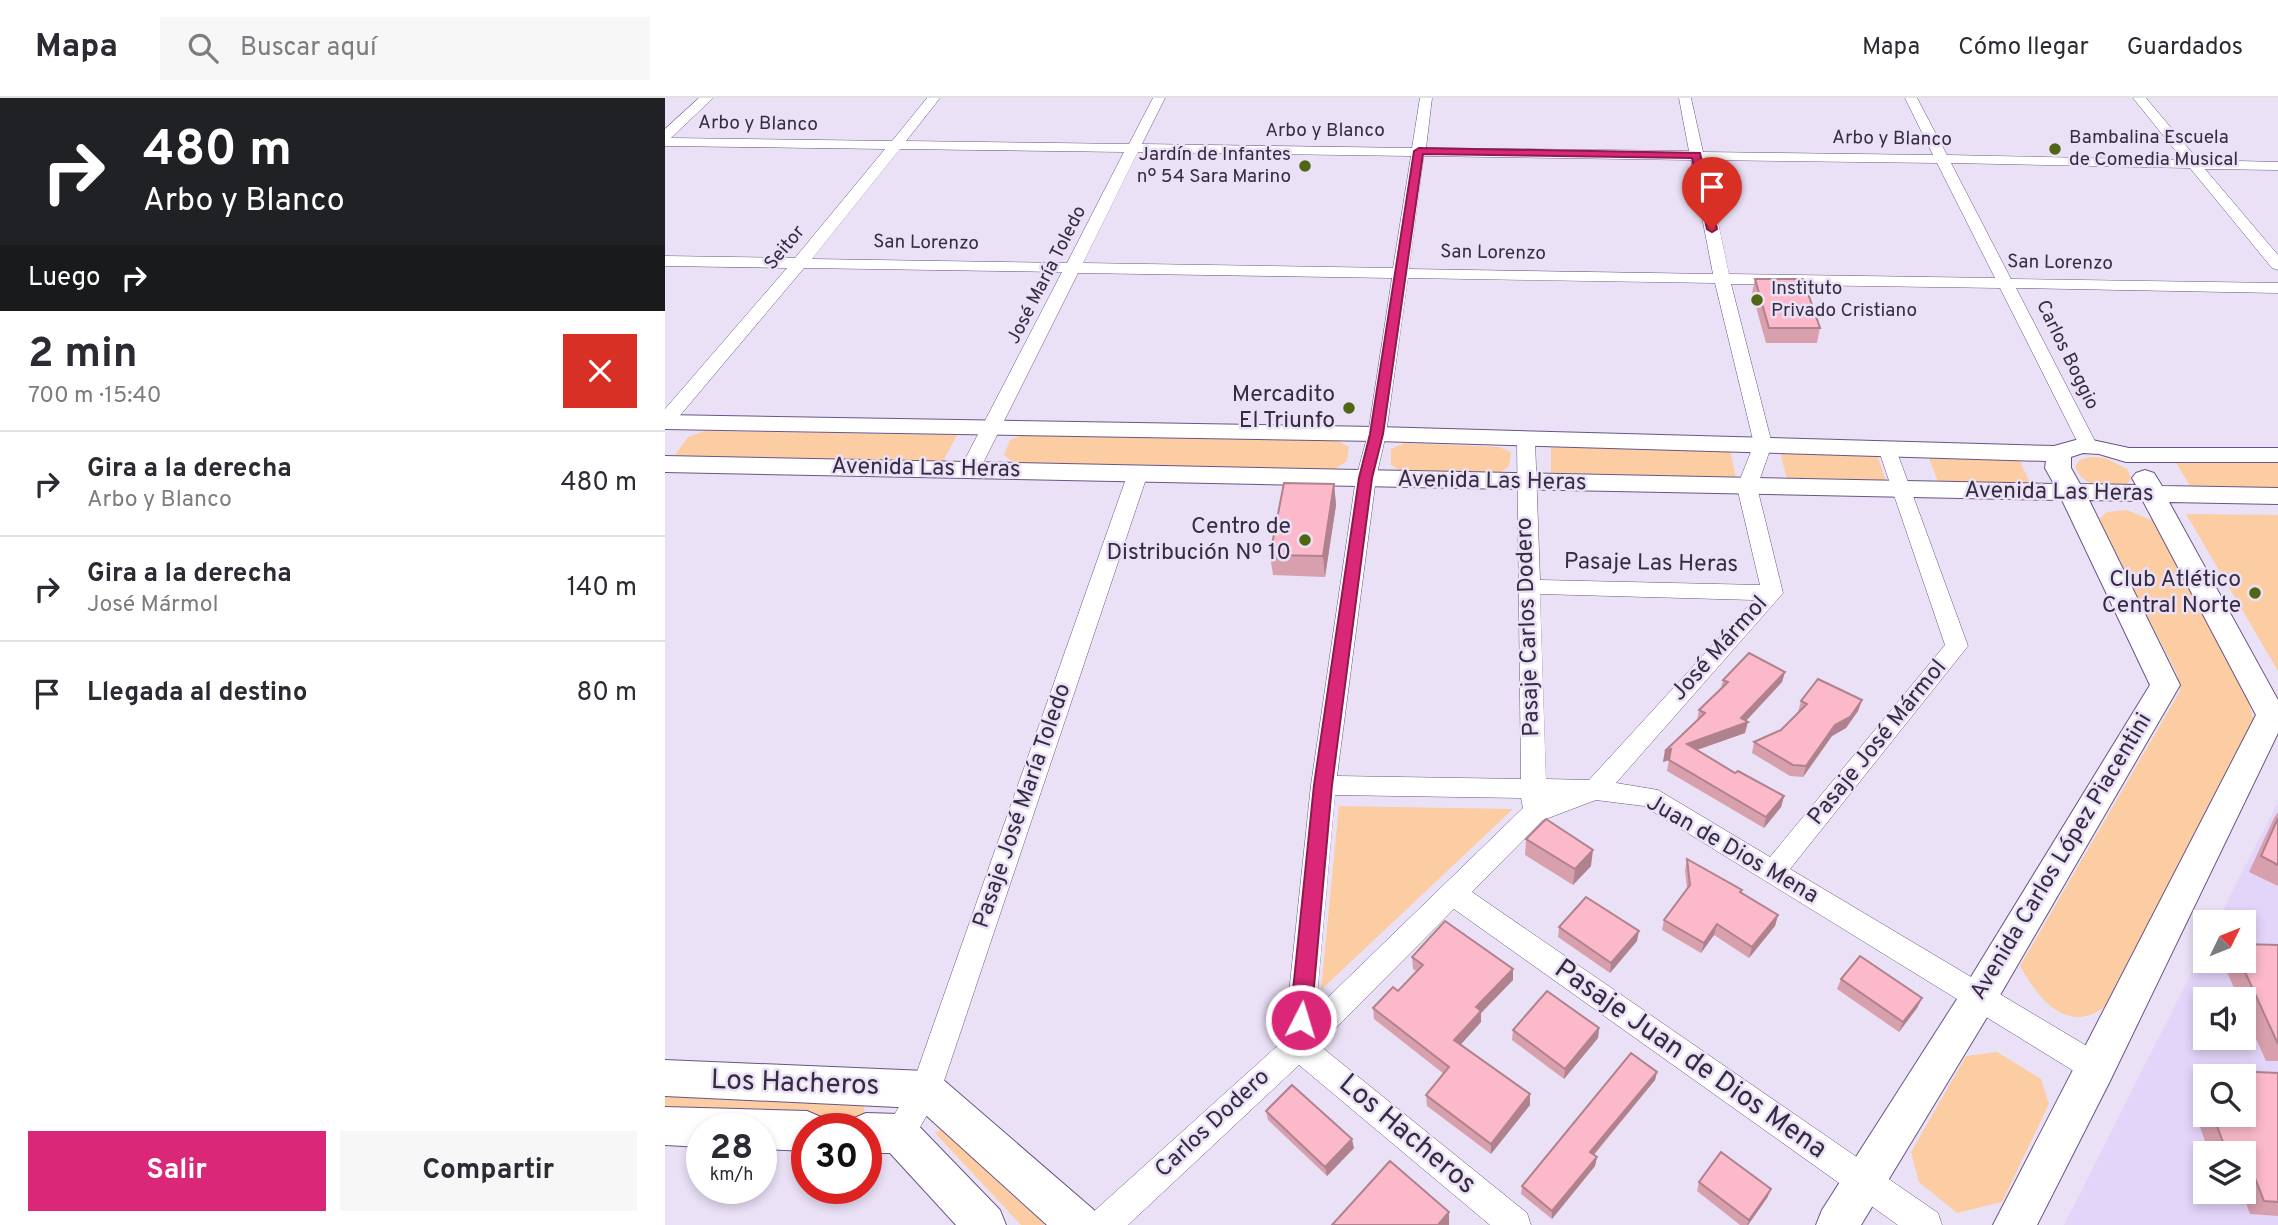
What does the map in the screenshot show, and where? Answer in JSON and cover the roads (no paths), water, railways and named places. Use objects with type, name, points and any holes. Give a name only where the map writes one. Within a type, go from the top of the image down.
[{"type":"main road","name":"Avenida Las Heras","points":[[665,422],[1377,434],[1887,448],[2278,496]]},
{"type":"main road","name":"Avenida Las Heras","points":[[2098,475],[2107,448],[2126,455],[2278,455]]},
{"type":"main road","name":"Avenida Carlos López Piacentini","points":[[2098,475],[2139,464],[2126,455]]},
{"type":"main road","name":"Avenida Las Heras","points":[[665,464],[1902,490],[2098,475]]},
{"type":"main road","name":"Avenida Carlos López Piacentini","points":[[1837,1225],[1979,997],[2165,685],[2098,475]]},
{"type":"main road","name":"Avenida Carlos López Piacentini","points":[[2014,1225],[2096,1068],[2271,715],[2171,533],[2098,475]]},
{"type":"main road","name":"Los Hacheros","points":[[665,1078],[926,1090]]},
{"type":"main road","points":[[926,1090],[1079,1225]]},
{"type":"main road","name":"Los Hacheros","points":[[665,1126],[686,1127]]},
{"type":"main road","points":[[883,1133],[985,1225]]},
{"type":"street","points":[[665,136],[708,98]]},
{"type":"street","name":"Seitor","points":[[665,422],[800,263],[934,98]]},
{"type":"street","name":"José María Toledo","points":[[970,469],[1076,266],[1159,98]]},
{"type":"street","points":[[1298,1046],[1323,785],[1366,478],[1377,434],[1426,98]]},
{"type":"street","points":[[1685,98],[1722,278],[1762,444],[1747,487]]},
{"type":"street","name":"Carlos Boggio","points":[[1911,98],[2007,283],[2098,475]]},
{"type":"street","points":[[2139,98],[2278,265]]},
{"type":"street","name":"Arbo y Blanco","points":[[665,142],[1133,150],[1697,155],[2278,166]]},
{"type":"street","name":"San Lorenzo","points":[[665,261],[2278,288]]},
{"type":"street","name":"Pasaje Carlos Dodero","points":[[1526,440],[1534,801]]},
{"type":"street","name":"Pasaje José Mármol","points":[[1772,873],[1957,646],[1887,448]]},
{"type":"street","name":"Pasaje José María Toledo","points":[[883,1133],[926,1090],[1138,473]]},
{"type":"street","name":"José Mármol","points":[[1298,1046],[1454,894],[1534,801],[1595,790],[1772,593],[1747,487]]},
{"type":"street","name":"Pasaje Las Heras","points":[[1528,587],[1772,593]]},
{"type":"street","points":[[1323,785],[1534,801]]},
{"type":"street","name":"Juan de Dios Mena","points":[[1595,790],[1649,797],[2096,1068]]},
{"type":"street","name":"Pasaje Juan de Dios Mena","points":[[1454,894],[1926,1225]]},
{"type":"street","name":"Carlos Dodero","points":[[1104,1225],[1298,1046]]},
{"type":"street","name":"Los Hacheros","points":[[1298,1046],[1515,1225]]},
{"type":"place","name":"Bambalina Escuela de Comedia Musical","points":[[2055,149]]},
{"type":"place","name":"Jardín de Infantes nº 54 Sara Marino","points":[[1305,166]]},
{"type":"place","name":"Instituto Privado Cristiano","points":[[1757,300]]},
{"type":"place","name":"Mercadito El Triunfo","points":[[1349,408]]},
{"type":"place","name":"Centro de Distribución Nº 10","points":[[1305,540]]},
{"type":"place","name":"Club Atlético Central Norte","points":[[2255,593]]}]
